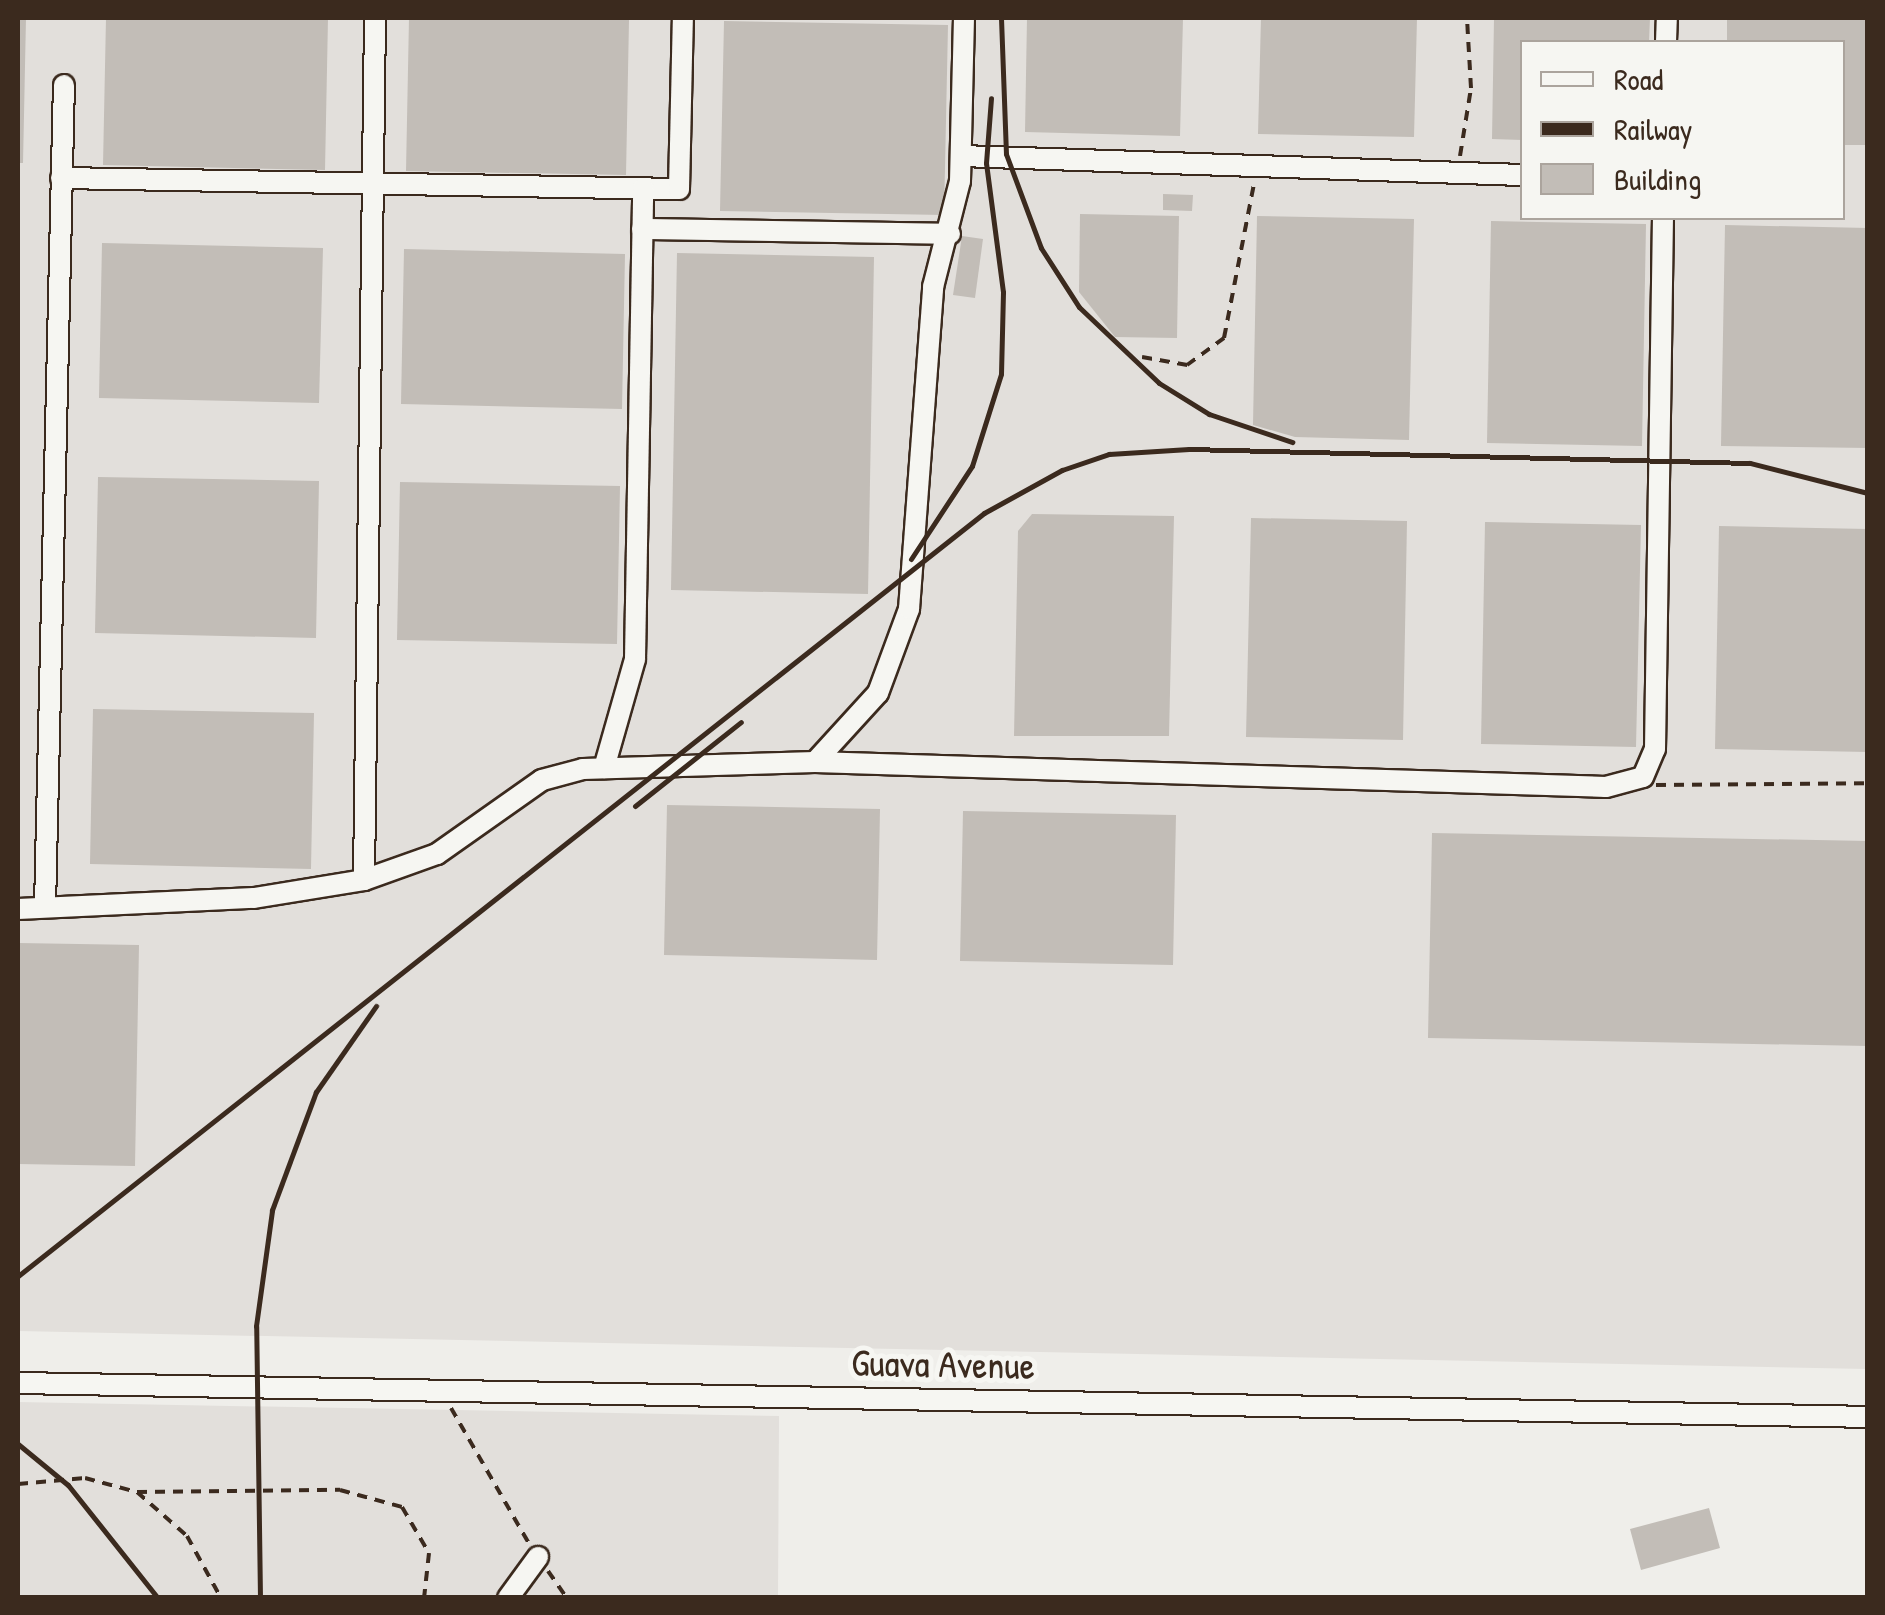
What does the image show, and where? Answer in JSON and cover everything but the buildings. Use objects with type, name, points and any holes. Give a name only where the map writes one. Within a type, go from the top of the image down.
[{"type":"street","points":[[364,880],[375,18]]},
{"type":"street","points":[[62,178],[679,189],[683,18]]},
{"type":"street","points":[[815,762],[878,692],[906,622],[933,286],[950,234],[961,156],[964,18]]},
{"type":"street","points":[[45,908],[64,85]]},
{"type":"street","points":[[961,156],[1520,175]]},
{"type":"street","points":[[604,768],[635,659],[642,188]]},
{"type":"street","points":[[18,909],[254,898],[364,880],[437,854],[542,780],[604,768],[815,762],[1627,783],[1642,777],[1654,749],[1663,220]]},
{"type":"street","points":[[642,229],[950,234]]},
{"type":"street","name":"Guava Avenue","points":[[18,1383],[1868,1417]]},
{"type":"street","points":[[508,1598],[538,1557]]},
{"type":"path","points":[[1456,174],[1472,88],[1467,18]]},
{"type":"path","points":[[1142,357],[1188,365],[1224,338],[1259,169]]},
{"type":"path","points":[[1627,783],[1868,784]]},
{"type":"path","points":[[443,1390],[473,1459],[567,1598]]},
{"type":"path","points":[[18,1484],[85,1478],[137,1492],[340,1490],[402,1506],[429,1552],[424,1598]]},
{"type":"path","points":[[137,1492],[188,1536],[222,1598]]},
{"type":"shaded area","points":[[18,18],[1867,18],[1867,1369],[18,1331]]},
{"type":"shaded area","points":[[18,1402],[779,1416],[778,1597],[18,1598]]},
{"type":"railway","points":[[1001,18],[1006,154],[1041,248],[1079,307],[1159,383],[1209,414],[1292,442]]},
{"type":"railway","points":[[911,559],[972,466],[1001,374],[1003,292],[986,163],[991,98]]},
{"type":"railway","points":[[18,1276],[984,513],[1062,470],[1109,454],[1189,449],[1750,463],[1868,493]]},
{"type":"railway","points":[[635,806],[741,722]]},
{"type":"railway","points":[[260,1598],[256,1326],[272,1210],[316,1092],[376,1006]]},
{"type":"railway","points":[[18,1444],[68,1485],[158,1598]]}]
